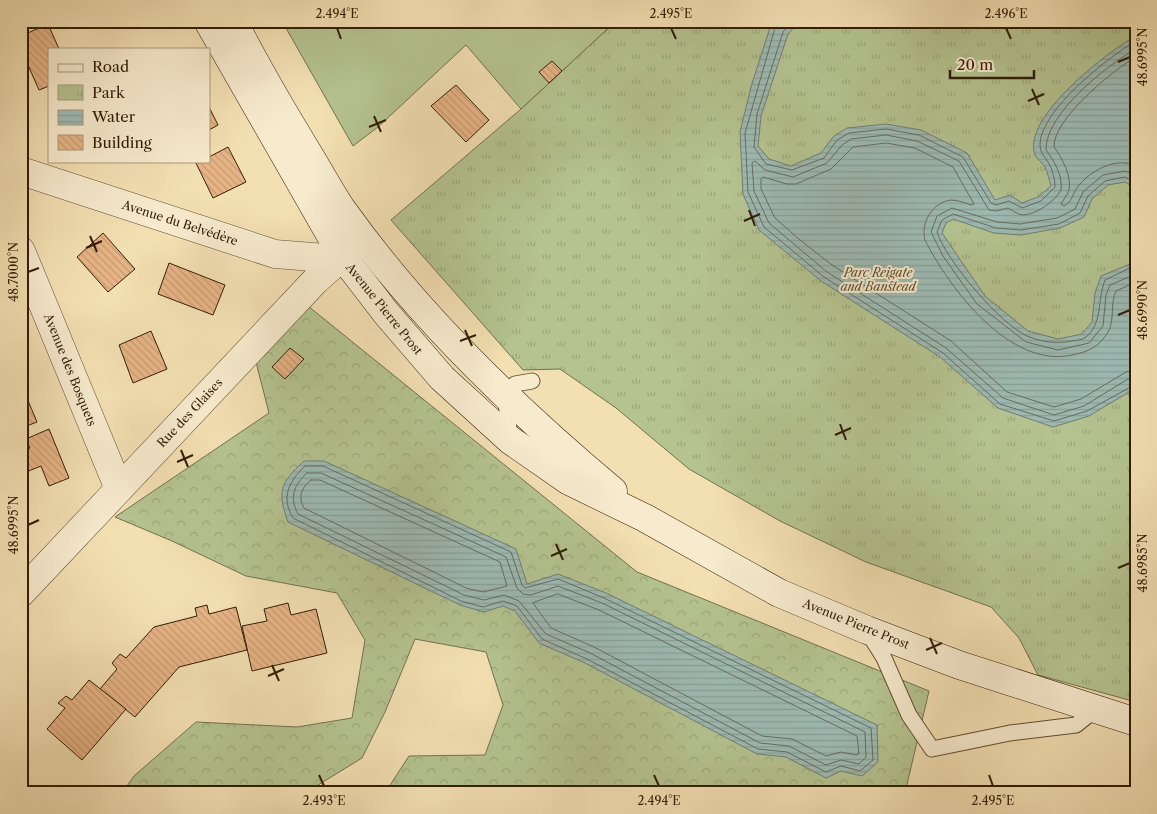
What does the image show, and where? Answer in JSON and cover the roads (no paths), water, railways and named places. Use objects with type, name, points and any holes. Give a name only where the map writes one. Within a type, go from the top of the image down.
[{"type":"main road","name":"Avenue Pierre Prost","points":[[208,21],[343,257],[386,313],[442,378],[510,440],[569,481],[645,518],[779,593],[866,630],[959,665],[1136,722]]},
{"type":"main road","name":"Avenue Pierre Prost","points":[[232,21],[264,80],[340,206],[363,238],[448,338],[578,462],[645,518]]},
{"type":"main road","name":"Avenue du Belvédère","points":[[21,171],[275,254],[325,258],[343,257]]},
{"type":"main road","name":"Rue des Glaises","points":[[21,592],[315,281],[363,238]]},
{"type":"main road","name":"Avenue des Bosquets","points":[[21,251],[119,489]]},
{"type":"lane","points":[[510,440],[505,393],[515,384],[532,381]]},
{"type":"lane","points":[[866,630],[884,658],[909,715],[932,749],[1010,733],[1076,725],[1096,709]]},
{"type":"water","points":[[772,21],[800,21],[788,34],[761,116],[758,146],[769,159],[791,166],[821,153],[834,136],[847,128],[886,124],[921,130],[967,153],[995,200],[1010,195],[1022,203],[1038,197],[1051,186],[1045,167],[1035,155],[1034,140],[1041,123],[1053,105],[1088,70],[1136,36],[1136,189],[1125,182],[1108,185],[1092,199],[1084,217],[1060,228],[1021,235],[994,233],[953,219],[946,223],[942,233],[985,296],[1028,331],[1058,339],[1082,334],[1092,322],[1095,293],[1101,276],[1130,264],[1136,257],[1136,385],[1134,389],[1089,416],[1053,427],[998,408],[940,357],[821,281],[759,230],[743,194],[740,132],[751,87]]},
{"type":"water","points":[[304,461],[324,461],[516,549],[527,584],[558,574],[606,593],[877,725],[878,762],[862,776],[841,771],[826,778],[786,757],[757,754],[585,663],[539,643],[515,611],[503,606],[484,612],[460,605],[288,522],[282,502],[283,488],[290,475]]},
{"type":"park label","name":"Parc Reigate and Banstead","points":[[878,280]]}]
